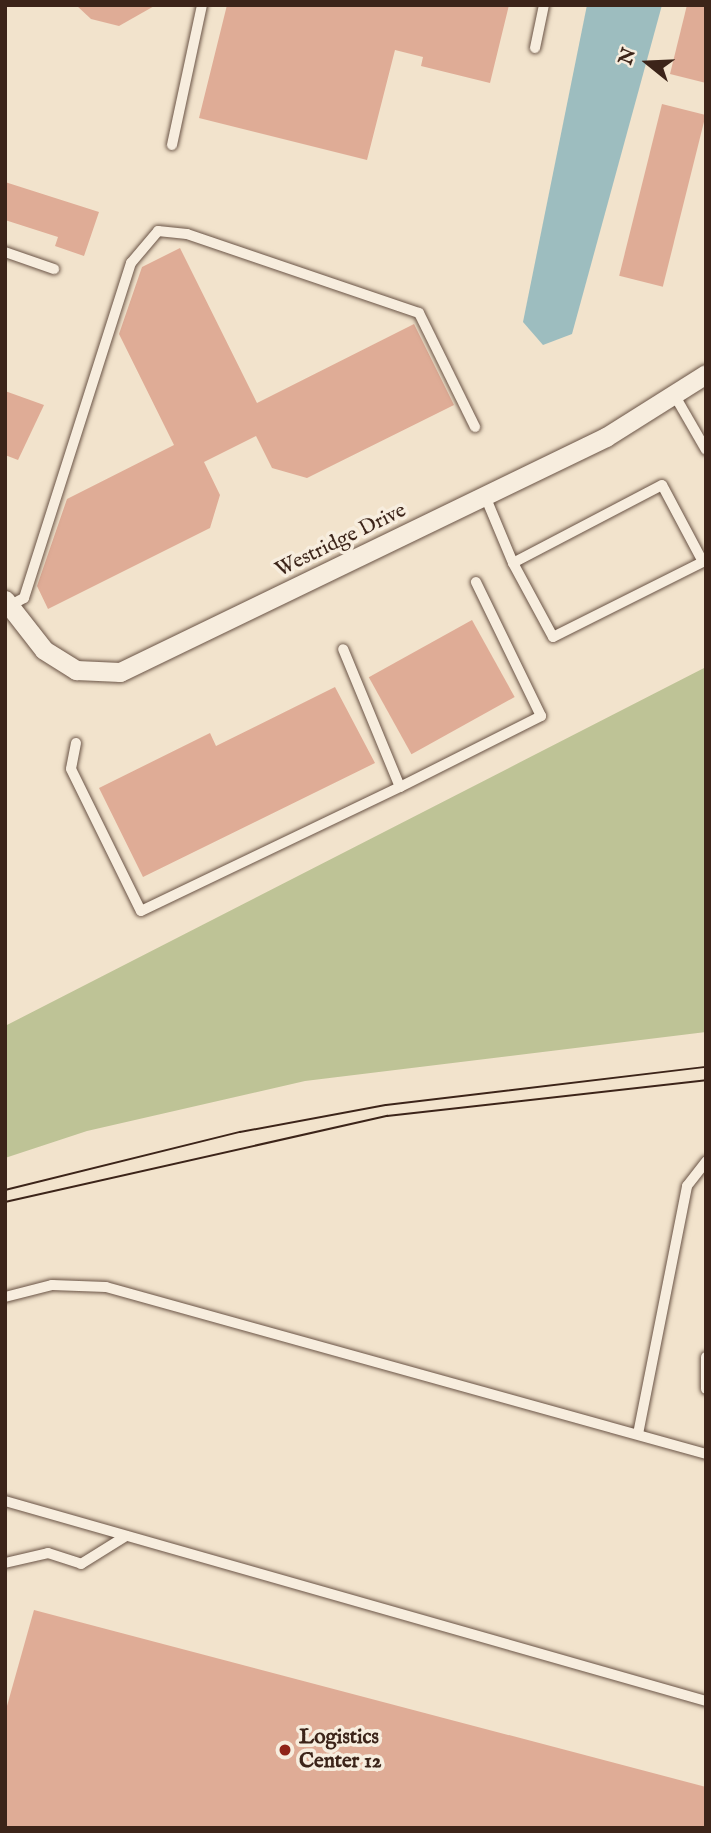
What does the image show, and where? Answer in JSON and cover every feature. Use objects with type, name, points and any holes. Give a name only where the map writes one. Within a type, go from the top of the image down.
[{"type":"street","name":"Westridge Drive","points":[[7,603],[44,650],[76,670],[120,672],[485,496],[675,396],[706,374]]},
{"type":"lane","points":[[172,145],[202,5]]},
{"type":"lane","points":[[535,48],[544,5]]},
{"type":"lane","points":[[7,603],[23,598],[131,263],[158,231],[187,234],[419,313],[475,427]]},
{"type":"lane","points":[[5,252],[54,269]]},
{"type":"lane","points":[[675,396],[706,450]]},
{"type":"lane","points":[[485,496],[513,563],[553,637],[703,562],[662,485],[513,563]]},
{"type":"lane","points":[[76,743],[71,769],[141,911],[541,716],[476,582]]},
{"type":"lane","points":[[342,649],[400,787]]},
{"type":"lane","points":[[638,1434],[687,1186],[706,1162]]},
{"type":"lane","points":[[5,1297],[52,1285],[106,1287],[706,1454]]},
{"type":"lane","points":[[706,1357],[706,1389]]},
{"type":"lane","points":[[5,1501],[706,1701]]},
{"type":"lane","points":[[6,1562],[48,1553],[81,1564],[126,1536]]},
{"type":"green space","points":[[706,667],[706,1032],[305,1081],[87,1131],[5,1158],[5,1026]]},
{"type":"water","points":[[587,5],[662,5],[572,334],[543,345],[523,322]]},
{"type":"building","points":[[76,5],[156,5],[119,26],[91,19]]},
{"type":"building","points":[[227,5],[509,5],[490,83],[421,66],[423,57],[395,50],[367,160],[199,118]]},
{"type":"building","points":[[687,5],[706,5],[706,83],[670,74]]},
{"type":"building","points":[[662,104],[706,115],[663,287],[619,276]]},
{"type":"building","points":[[5,182],[99,212],[84,256],[55,246],[58,237],[5,220]]},
{"type":"building","points":[[180,248],[257,403],[414,324],[454,405],[307,478],[272,468],[256,436],[204,462],[220,495],[210,528],[48,609],[37,586],[67,499],[174,445],[119,334],[142,267]]},
{"type":"building","points":[[5,391],[44,405],[18,460],[5,455]]},
{"type":"building","points":[[472,620],[515,697],[411,754],[369,677]]},
{"type":"building","points":[[335,687],[375,763],[143,877],[99,788],[210,733],[216,746]]},
{"type":"building","name":"Logistics Center 12","points":[[34,1610],[706,1787],[706,1828],[5,1828],[5,1713]]},
{"type":"tram line","points":[[5,1190],[240,1132],[386,1105],[706,1067]]},
{"type":"tram line","points":[[5,1202],[387,1116],[706,1080]]},
{"type":"place","name":"Logistics Center 12","points":[[285,1750]]}]
